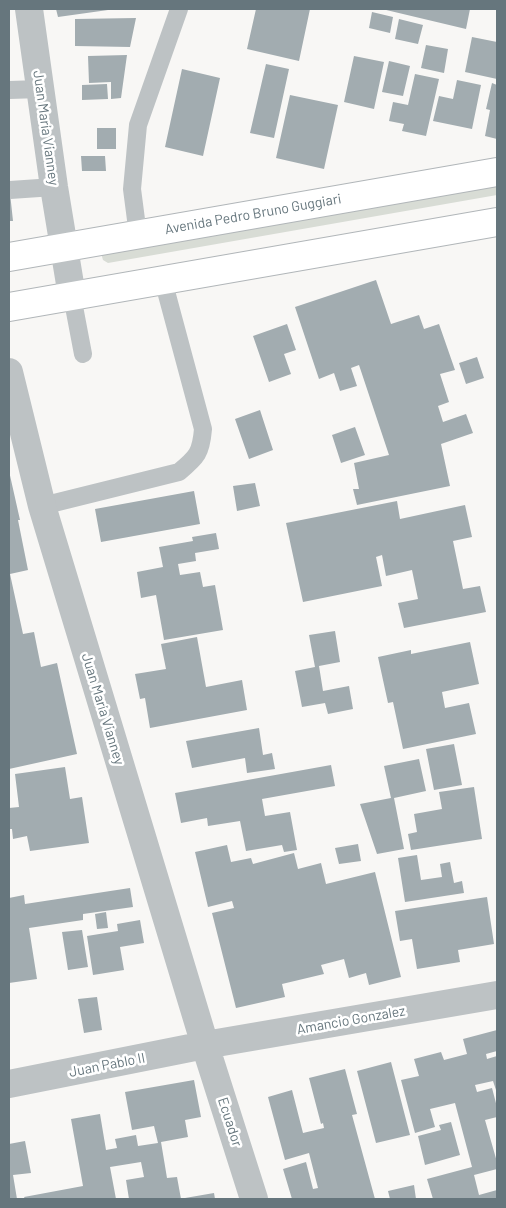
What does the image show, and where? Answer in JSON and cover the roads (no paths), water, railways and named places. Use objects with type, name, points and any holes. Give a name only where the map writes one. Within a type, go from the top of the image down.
[{"type":"main road","name":"Avenida Pedro Bruno Guggiari","points":[[9,258],[497,172]]},
{"type":"main road","points":[[9,307],[497,222]]},
{"type":"street","name":"Juan María Vianney","points":[[29,9],[54,187],[72,296]]},
{"type":"street","name":"Juan María Vianney","points":[[9,372],[42,506],[205,1045]]},
{"type":"street","name":"Amancio Gonzalez","points":[[205,1045],[497,995]]},
{"type":"street","name":"Juan Pablo II","points":[[9,1084],[205,1045]]},
{"type":"street","name":"Ecuador","points":[[205,1045],[254,1199]]},
{"type":"lane","points":[[138,235],[132,189],[138,125],[179,9]]},
{"type":"lane","points":[[9,90],[41,89]]},
{"type":"lane","points":[[10,190],[54,187]]},
{"type":"lane","points":[[42,506],[179,472],[193,460],[202,446],[203,429],[163,280]]},
{"type":"lane","points":[[72,296],[83,354]]}]
